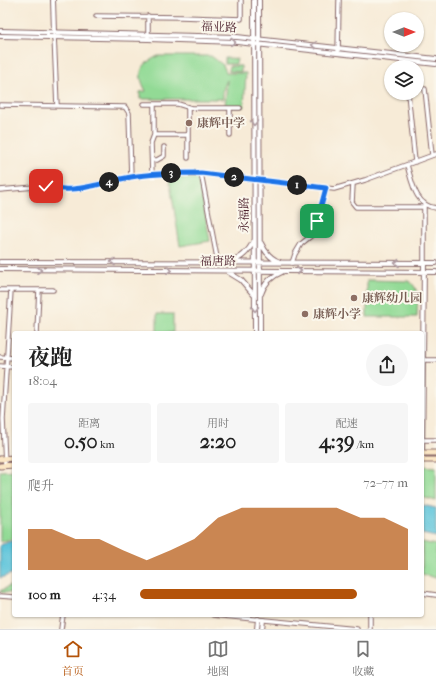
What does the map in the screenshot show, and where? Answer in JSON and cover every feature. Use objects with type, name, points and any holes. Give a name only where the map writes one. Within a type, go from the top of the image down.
[{"type":"main road","points":[[424,453],[436,453]]},
{"type":"main road","points":[[2,459],[12,458]]},
{"type":"main road","points":[[424,460],[436,460]]},
{"type":"main road","points":[[2,466],[12,465]]},
{"type":"street","points":[[53,0],[57,106]]},
{"type":"street","points":[[96,16],[240,19],[241,0]]},
{"type":"street","name":"永福路","points":[[254,0],[257,38]]},
{"type":"street","name":"永福路","points":[[259,0],[257,44],[260,181],[260,331]]},
{"type":"street","points":[[338,50],[339,0]]},
{"type":"street","points":[[148,16],[148,37]]},
{"type":"street","name":"福业路","points":[[0,32],[148,37],[257,38],[436,64]]},
{"type":"street","name":"福业路","points":[[0,36],[54,34]]},
{"type":"street","name":"福业路","points":[[148,37],[338,50],[436,59]]},
{"type":"street","name":"永福路","points":[[255,331],[254,180],[257,44]]},
{"type":"street","points":[[0,190],[46,186],[76,189],[152,174],[201,173],[260,181],[337,188],[353,184],[434,155],[425,89]]},
{"type":"street","points":[[409,100],[416,162]]},
{"type":"street","points":[[144,104],[178,104],[188,107],[240,108]]},
{"type":"street","points":[[152,174],[151,143],[154,135],[154,104]]},
{"type":"street","points":[[0,106],[125,106],[129,112],[131,177]]},
{"type":"street","points":[[188,107],[188,158]]},
{"type":"street","points":[[230,108],[230,135]]},
{"type":"street","points":[[154,135],[188,135]]},
{"type":"street","points":[[152,160],[157,160],[164,156],[164,147]]},
{"type":"street","points":[[407,165],[413,187],[420,201],[424,205],[423,331]]},
{"type":"street","points":[[201,173],[218,263]]},
{"type":"street","points":[[353,184],[352,202],[356,207],[424,205],[436,208]]},
{"type":"street","points":[[292,263],[301,244],[311,236],[318,226],[317,221],[326,188]]},
{"type":"street","points":[[226,263],[240,257],[251,246],[254,240]]},
{"type":"street","points":[[260,240],[272,258],[284,263]]},
{"type":"street","name":"福唐路","points":[[0,262],[436,263]]},
{"type":"street","name":"福唐路","points":[[0,269],[436,272]]},
{"type":"street","points":[[226,271],[241,280],[255,295]]},
{"type":"street","points":[[260,296],[266,284],[272,278],[284,271]]},
{"type":"street","points":[[0,290],[52,290]]},
{"type":"street","points":[[2,466],[3,420],[12,290]]},
{"type":"street","points":[[37,331],[39,290]]},
{"type":"street","points":[[0,357],[12,358]]},
{"type":"street","points":[[424,360],[436,360]]},
{"type":"street","points":[[0,366],[12,367]]},
{"type":"street","points":[[424,440],[436,440]]},
{"type":"street","points":[[424,593],[436,595]]},
{"type":"street","points":[[0,596],[12,597]]},
{"type":"street","points":[[61,629],[63,617]]},
{"type":"street","points":[[236,617],[357,629]]},
{"type":"street","points":[[370,617],[370,629]]},
{"type":"street","points":[[257,629],[258,619]]},
{"type":"street","points":[[262,629],[263,620]]},
{"type":"green space","points":[[158,56],[211,56],[223,65],[227,74],[246,73],[244,107],[225,107],[227,80],[222,92],[223,99],[140,99],[140,92],[146,91],[141,79],[142,70],[147,63]]},
{"type":"green space","points":[[225,58],[237,59],[236,64],[225,64]]},
{"type":"green space","points":[[229,66],[241,66],[241,72],[229,71]]},
{"type":"green space","points":[[169,177],[199,179],[210,241],[180,246]]},
{"type":"green space","points":[[367,280],[408,281],[415,287],[417,292],[417,317],[367,317]]},
{"type":"green space","points":[[157,314],[173,314],[173,331],[157,331]]},
{"type":"green space","points":[[424,466],[436,467],[436,501],[424,498]]},
{"type":"green space","points":[[12,470],[12,539],[0,542],[0,471]]},
{"type":"green space","points":[[424,542],[436,545],[436,578],[424,575]]},
{"type":"green space","points":[[12,585],[12,593],[0,591]]},
{"type":"water","points":[[424,505],[436,508],[436,537],[424,534]]},
{"type":"water","points":[[12,541],[12,574],[0,578],[0,545]]},
{"type":"place","name":"康辉中学","points":[[189,123]]},
{"type":"place","name":"康辉幼儿园","points":[[354,298]]},
{"type":"place","name":"康辉小学","points":[[305,314]]},
{"type":"route","points":[[46,186],[76,189],[152,174],[201,173],[326,188],[317,221]]}]
